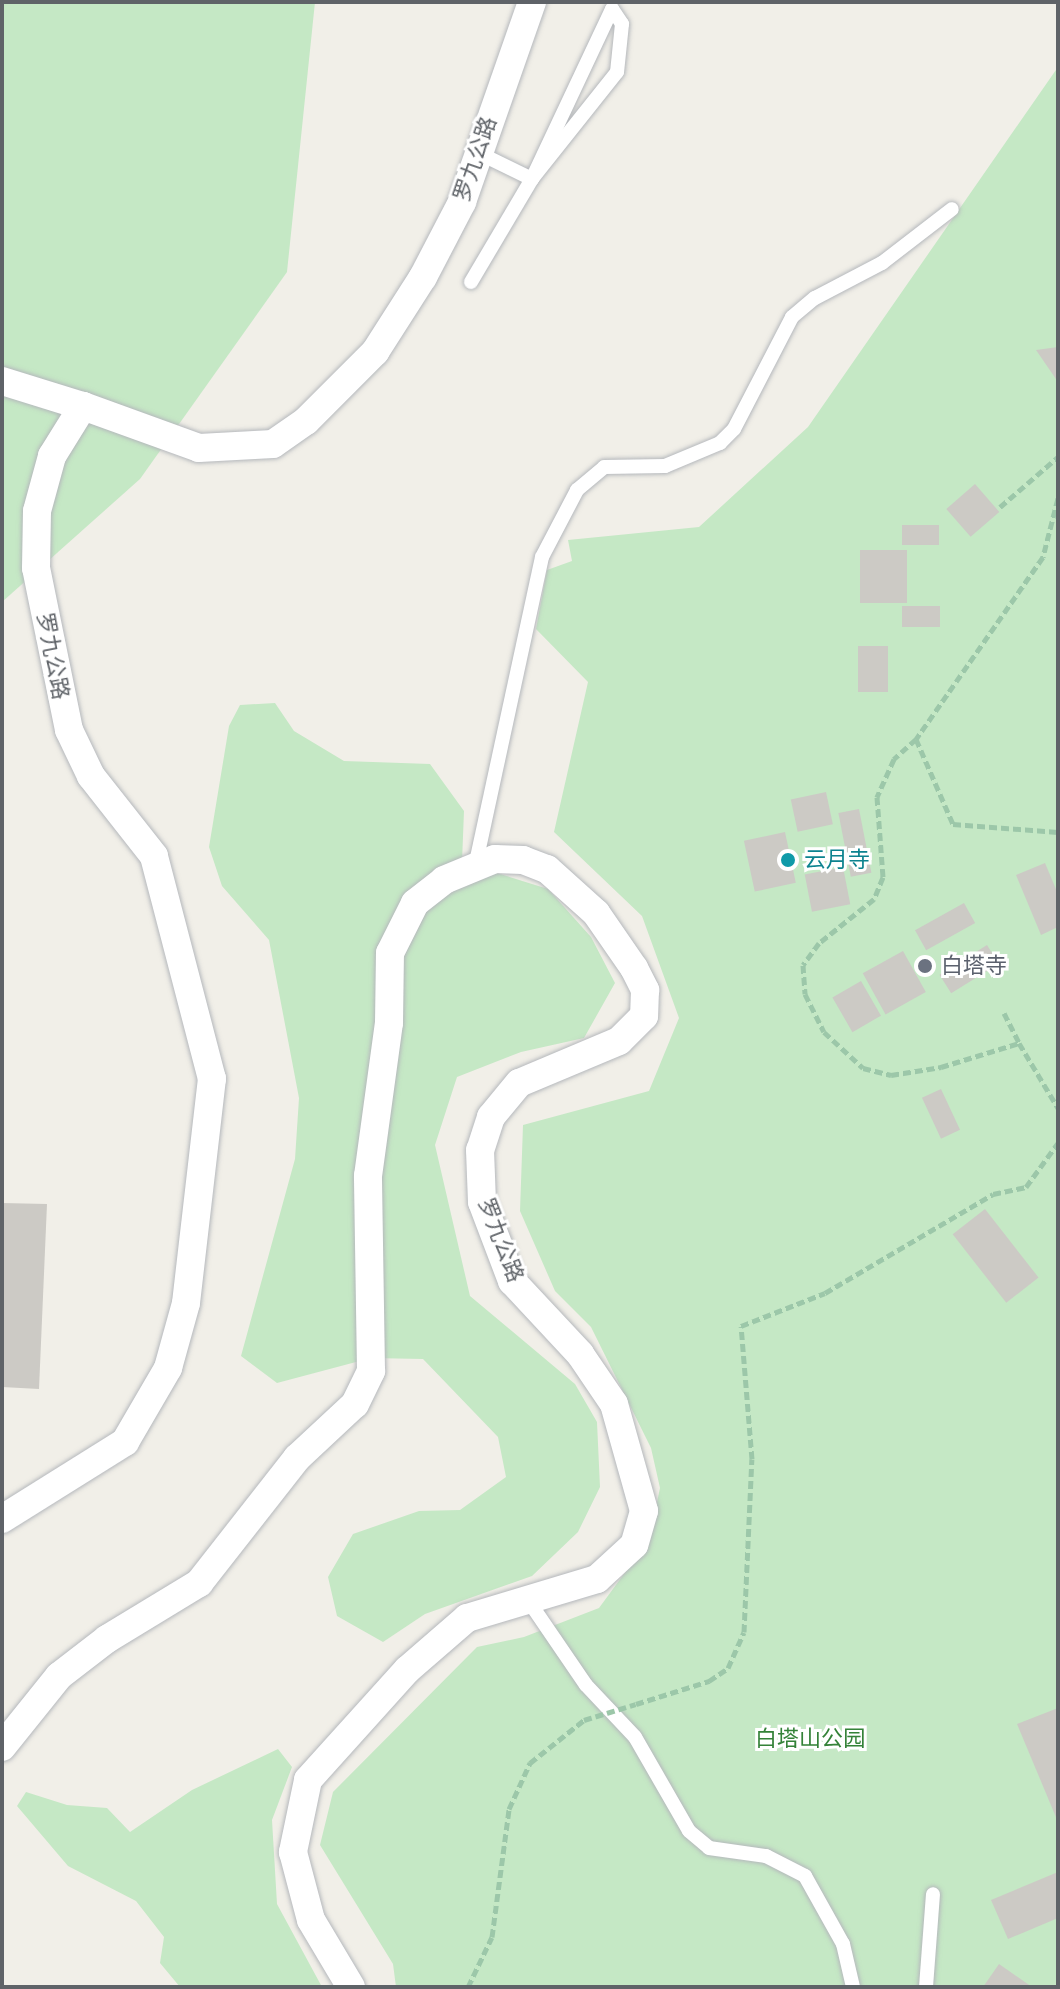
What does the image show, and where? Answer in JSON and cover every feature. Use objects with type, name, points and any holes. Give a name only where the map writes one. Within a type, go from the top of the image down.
[{"type":"street","name":"罗九公路","points":[[2,1519],[125,1442],[168,1368],[186,1303],[212,1079],[154,856],[91,776],[69,730],[36,568],[37,511],[52,456],[83,406],[199,448],[273,444],[306,421],[375,352],[423,277],[481,154],[532,2]]},
{"type":"street","points":[[2,381],[83,406]]},
{"type":"street","name":"罗九公路","points":[[2,1747],[59,1676],[107,1639],[199,1583],[297,1458],[355,1404],[371,1371],[368,1176],[389,1023],[390,953],[415,903],[444,880],[495,859],[523,860],[547,869],[596,913],[645,990],[644,1016],[619,1041],[519,1083],[491,1117],[480,1150],[482,1202],[512,1281],[580,1354],[614,1404],[644,1511],[634,1545],[597,1579],[530,1603],[467,1618],[407,1670],[308,1780],[293,1852],[311,1920],[351,1987]]},
{"type":"lane","points":[[471,282],[532,179],[612,9],[622,24],[617,72],[532,179]]},
{"type":"lane","points":[[481,154],[532,179]]},
{"type":"lane","points":[[474,867],[542,557],[577,490],[604,467],[665,466],[720,443],[734,429],[792,317],[882,263],[952,209]]},
{"type":"lane","points":[[530,1603],[586,1685],[635,1737],[689,1831],[709,1848],[766,1856],[805,1876],[843,1944],[853,1987]]},
{"type":"lane","points":[[926,1987],[933,1894]]},
{"type":"path","points":[[1000,507],[1058,457]]},
{"type":"path","points":[[1019,1043],[941,1067],[891,1075],[863,1068],[842,1054],[824,1032],[805,994],[803,965],[819,943],[874,899],[883,877],[877,797],[894,759],[916,739],[1043,557],[1058,498]]},
{"type":"path","points":[[916,739],[953,824],[1058,832]]},
{"type":"path","points":[[1004,1013],[1058,1108]]},
{"type":"path","points":[[468,1987],[492,1937],[509,1809],[530,1763],[584,1720],[709,1681],[728,1668],[744,1632],[752,1459],[741,1326],[825,1293],[993,1194],[1026,1187],[1058,1143]]},
{"type":"green space","points":[[2,2],[315,2],[287,272],[140,479],[2,602]]},
{"type":"green space","name":"白塔山公园","points":[[1058,67],[1058,1987],[396,1987],[393,1964],[320,1845],[333,1792],[477,1647],[524,1637],[599,1608],[649,1540],[660,1488],[651,1448],[591,1327],[555,1291],[520,1211],[523,1125],[649,1091],[679,1018],[642,916],[554,832],[588,682],[536,629],[547,570],[572,561],[568,540],[699,527],[808,427]]},
{"type":"green space","points":[[275,703],[294,731],[344,761],[430,764],[464,811],[462,862],[548,889],[591,937],[615,983],[584,1038],[521,1052],[457,1077],[435,1145],[470,1296],[575,1384],[597,1422],[600,1487],[578,1532],[532,1576],[425,1614],[383,1642],[337,1616],[328,1577],[353,1534],[419,1511],[460,1510],[506,1477],[498,1437],[423,1359],[371,1358],[277,1383],[241,1356],[295,1159],[299,1098],[269,940],[222,886],[209,847],[229,726],[240,705]]},
{"type":"green space","points":[[278,1749],[292,1767],[272,1820],[277,1904],[322,1987],[180,1987],[160,1963],[164,1937],[136,1901],[68,1866],[17,1806],[26,1792],[67,1805],[107,1808],[130,1832],[192,1790]]},
{"type":"building","points":[[1058,347],[1058,382],[1036,350]]},
{"type":"building","points":[[975,484],[999,512],[971,537],[946,509]]},
{"type":"building","points":[[902,525],[939,525],[939,545],[902,545]]},
{"type":"building","points":[[860,550],[907,550],[907,603],[860,603]]},
{"type":"building","points":[[902,606],[940,606],[940,627],[902,627]]},
{"type":"building","points":[[858,646],[888,646],[888,692],[858,692]]},
{"type":"building","points":[[826,792],[833,824],[798,832],[791,799]]},
{"type":"building","points":[[859,809],[871,873],[851,877],[838,813]]},
{"type":"building","points":[[785,832],[796,883],[755,892],[744,841]]},
{"type":"building","points":[[1045,863],[1058,894],[1058,927],[1041,935],[1016,875]]},
{"type":"building","points":[[843,867],[850,904],[812,912],[805,874]]},
{"type":"building","points":[[964,903],[975,923],[926,950],[915,930]]},
{"type":"building","points":[[987,945],[999,964],[951,993],[940,975]]},
{"type":"building","points":[[903,951],[926,992],[886,1014],[863,973]]},
{"type":"building","points":[[861,981],[881,1016],[852,1032],[832,998]]},
{"type":"building","points":[[941,1089],[960,1130],[941,1139],[922,1098]]},
{"type":"building","points":[[2,1203],[47,1204],[39,1389],[2,1387]]},
{"type":"building","points":[[985,1209],[1039,1278],[1006,1303],[953,1234]]},
{"type":"building","points":[[1058,1708],[1058,1822],[1017,1724]]},
{"type":"building","points":[[1058,1872],[1058,1918],[1008,1939],[991,1900]]},
{"type":"building","points":[[999,1964],[1032,1987],[983,1987]]},
{"type":"place","name":"云月寺","points":[[788,860]]},
{"type":"place","name":"白塔寺","points":[[925,966]]}]
